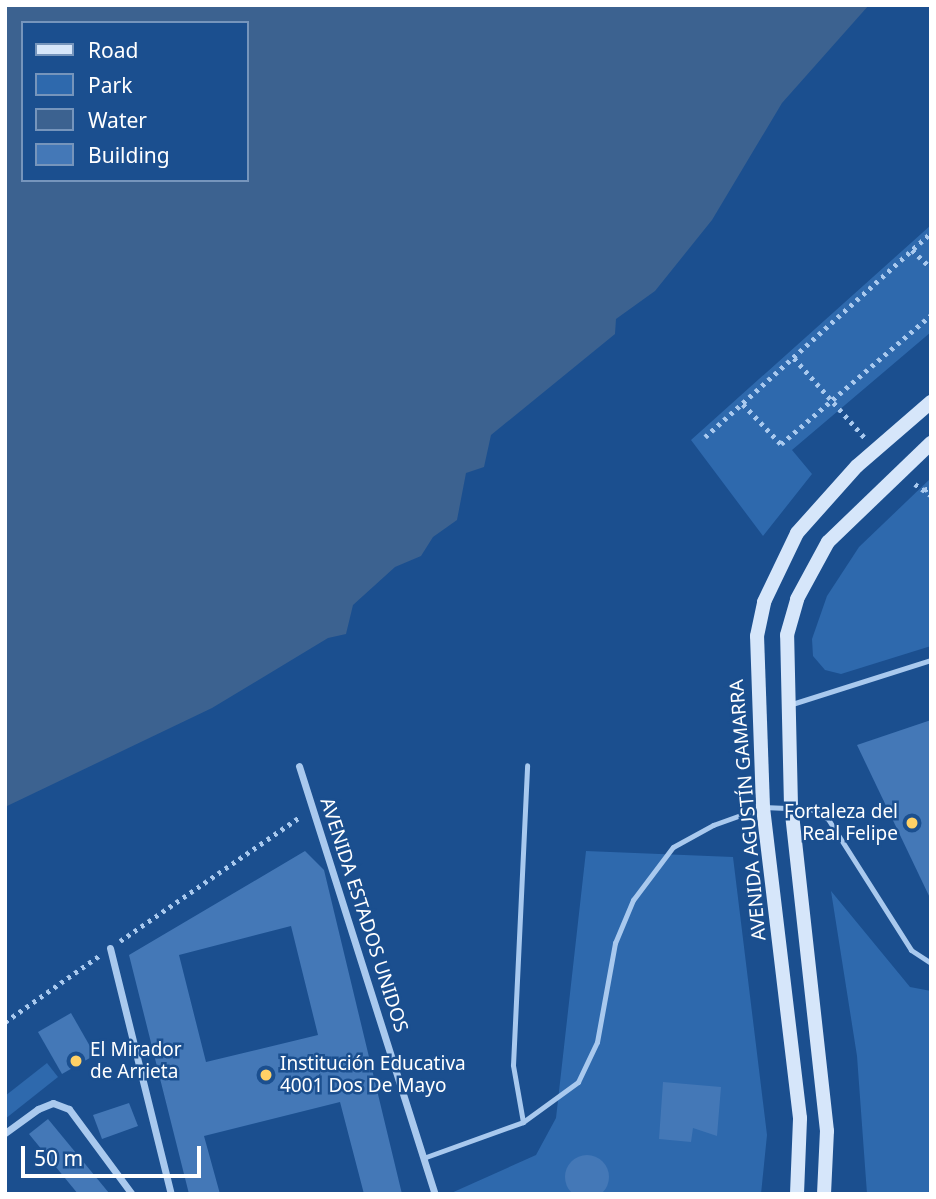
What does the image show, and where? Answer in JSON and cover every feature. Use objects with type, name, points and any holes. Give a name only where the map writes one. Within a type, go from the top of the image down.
[{"type":"main road","name":"AVENIDA AGUSTÍN GAMARRA","points":[[797,1194],[800,1118],[763,807],[754,680],[764,602],[797,533],[875,450],[931,402]]},
{"type":"main road","points":[[824,1194],[827,1131],[790,806],[785,706],[787,635],[811,570],[852,514],[931,443]]},
{"type":"street","name":"AVENIDA ESTADOS UNIDOS","points":[[299,766],[426,1157],[435,1194]]},
{"type":"street","points":[[110,948],[171,1194]]},
{"type":"street","points":[[5,1133],[38,1109],[53,1103],[69,1110],[132,1194]]},
{"type":"lane","points":[[785,706],[931,660]]},
{"type":"lane","points":[[523,1122],[513,1065],[527,765]]},
{"type":"lane","points":[[426,1157],[523,1122],[578,1082],[597,1042],[615,943],[652,871],[673,847],[763,807],[790,806],[828,820],[911,950],[931,963]]},
{"type":"path","points":[[705,437],[931,233]]},
{"type":"path","points":[[912,250],[931,268]]},
{"type":"path","points":[[743,404],[781,444],[931,315]]},
{"type":"path","points":[[794,358],[875,450]]},
{"type":"path","points":[[924,490],[931,487]]},
{"type":"path","points":[[5,1022],[293,820],[314,812]]},
{"type":"green space","points":[[931,225],[931,332],[792,450],[812,474],[763,536],[691,440]]},
{"type":"green space","points":[[931,478],[931,646],[841,674],[825,670],[813,656],[812,639],[827,596],[859,547]]},
{"type":"green space","points":[[586,851],[733,857],[767,1135],[761,1194],[449,1194],[536,1155],[556,1118]]},
{"type":"green space","points":[[831,891],[910,987],[931,991],[931,1194],[867,1194],[857,1056]]},
{"type":"green space","points":[[47,1063],[58,1077],[5,1119],[5,1096]]},
{"type":"water","points":[[5,5],[869,5],[782,103],[712,220],[655,291],[616,319],[615,334],[491,435],[484,467],[466,473],[457,520],[433,537],[421,556],[395,567],[353,605],[346,634],[328,638],[212,708],[5,807]]},
{"type":"building","name":"Fortaleza del Real Felipe","points":[[931,720],[931,900],[857,745]]},
{"type":"building","name":"Institución Educativa 4001 Dos De Mayo","points":[[305,851],[324,870],[402,1194],[364,1194],[340,1102],[204,1136],[220,1194],[189,1194],[129,955]],"holes":[[[291,926],[318,1035],[206,1062],[179,955]]]},
{"type":"building","points":[[71,1013],[95,1055],[62,1074],[38,1032]]},
{"type":"building","points":[[663,1082],[721,1087],[717,1136],[693,1128],[691,1142],[659,1139]]},
{"type":"building","points":[[129,1103],[138,1126],[102,1139],[93,1115]]},
{"type":"building","points":[[48,1119],[109,1193],[78,1194],[29,1134]]},
{"type":"building","points":[[587,1155],[603,1161],[609,1177],[603,1193],[587,1199],[571,1193],[565,1177],[571,1161]]},
{"type":"place","name":"Fortaleza del Real Felipe","points":[[912,823]]},
{"type":"place","name":"El Mirador de Arrieta","points":[[76,1061]]},
{"type":"place","name":"Institución Educativa 4001 Dos De Mayo","points":[[266,1075]]}]
